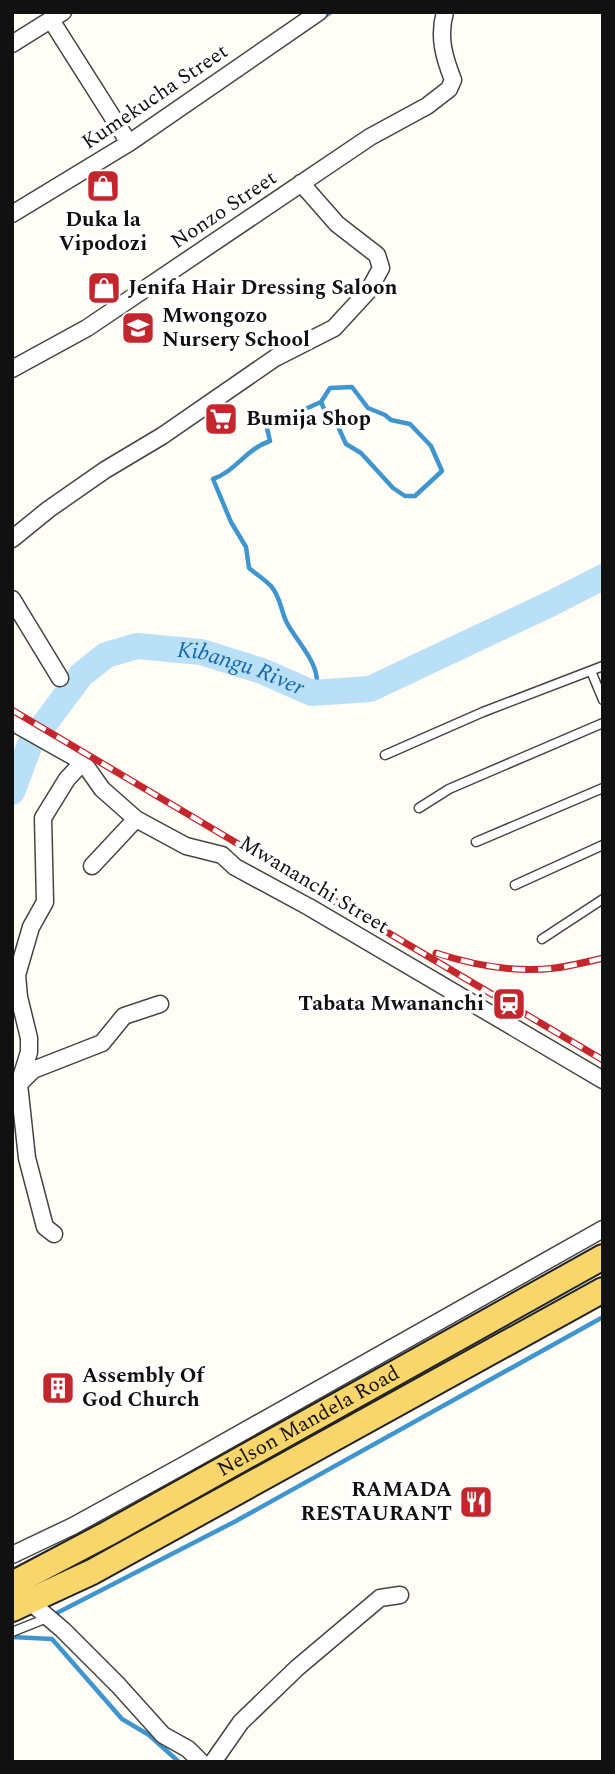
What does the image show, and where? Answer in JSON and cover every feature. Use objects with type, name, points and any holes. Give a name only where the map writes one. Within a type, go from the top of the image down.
[{"type":"main road","name":"Nelson Mandela Road","points":[[21,1596],[603,1257]]},
{"type":"main road","name":"Nelson Mandela Road","points":[[21,1596],[92,1572],[603,1290]]},
{"type":"street","name":"Kumekucha Street","points":[[12,214],[130,143],[319,12]]},
{"type":"street","name":"Nonzo Street","points":[[12,369],[87,328],[370,137],[427,106],[449,89],[453,80],[441,43],[440,31],[445,12]]},
{"type":"street","points":[[12,44],[57,16],[130,143]]},
{"type":"street","points":[[12,539],[105,470],[162,436],[275,358],[334,328],[369,290],[381,268],[377,255],[337,224],[301,183]]},
{"type":"street","points":[[12,599],[60,678]]},
{"type":"street","name":"Mwananchi Street","points":[[14,723],[83,762],[102,789],[136,819],[186,846],[222,855],[234,867],[321,914],[603,1080]]},
{"type":"street","points":[[54,1234],[45,1227],[27,1158],[16,1087],[29,1052],[29,1038],[17,975],[31,927],[45,902],[43,818],[67,779],[83,762]]},
{"type":"street","points":[[92,866],[136,819]]},
{"type":"street","points":[[16,1087],[33,1070],[102,1043],[124,1016],[160,1004]]},
{"type":"street","points":[[12,1555],[73,1526],[184,1465],[603,1229]]},
{"type":"street","points":[[213,1762],[241,1722],[296,1668],[380,1598],[400,1595]]},
{"type":"street","points":[[21,1596],[63,1630],[163,1735],[188,1749],[201,1762]]},
{"type":"lane","points":[[385,755],[483,712],[603,666]]},
{"type":"lane","points":[[591,671],[603,700]]},
{"type":"lane","points":[[419,808],[449,789],[603,723]]},
{"type":"lane","points":[[476,842],[603,788]]},
{"type":"lane","points":[[515,885],[603,845]]},
{"type":"lane","points":[[542,939],[603,900]]},
{"type":"lane","points":[[12,1632],[21,1596]]},
{"type":"waterway","points":[[320,19],[331,12]]},
{"type":"waterway","points":[[312,693],[316,691],[317,681],[312,663],[290,629],[274,590],[249,568],[246,547],[231,522],[213,479],[228,471],[254,449],[270,441],[267,428],[269,425],[321,402],[329,420],[335,420],[346,444],[361,453],[393,488],[405,496],[415,496],[442,471],[431,446],[410,424],[391,420],[368,408],[352,387],[330,388],[321,402]]},
{"type":"waterway","name":"Kibangu River","points":[[12,792],[31,742],[81,675],[106,655],[137,646],[201,652],[262,671],[312,693],[370,689],[603,577]]},
{"type":"waterway","points":[[53,1615],[236,1521],[603,1317]]},
{"type":"waterway","points":[[12,1637],[52,1639],[122,1719],[149,1735],[179,1762]]},
{"type":"railway","points":[[12,710],[603,1060]]},
{"type":"railway","points":[[436,953],[510,969],[561,967],[603,958]]},
{"type":"place","name":"Duka la Vipodozi","points":[[103,186]]},
{"type":"place","name":"Jenifa Hair Dressing Saloon","points":[[104,288]]},
{"type":"place","name":"Mwongozo Nursery School","points":[[138,328]]},
{"type":"place","name":"Bumija Shop","points":[[221,419]]},
{"type":"place","name":"Tabata Mwananchi","points":[[509,1004]]},
{"type":"place","name":"Assembly Of God Church","points":[[58,1388]]},
{"type":"place","name":"RAMADA RESTAURANT","points":[[476,1502]]}]
